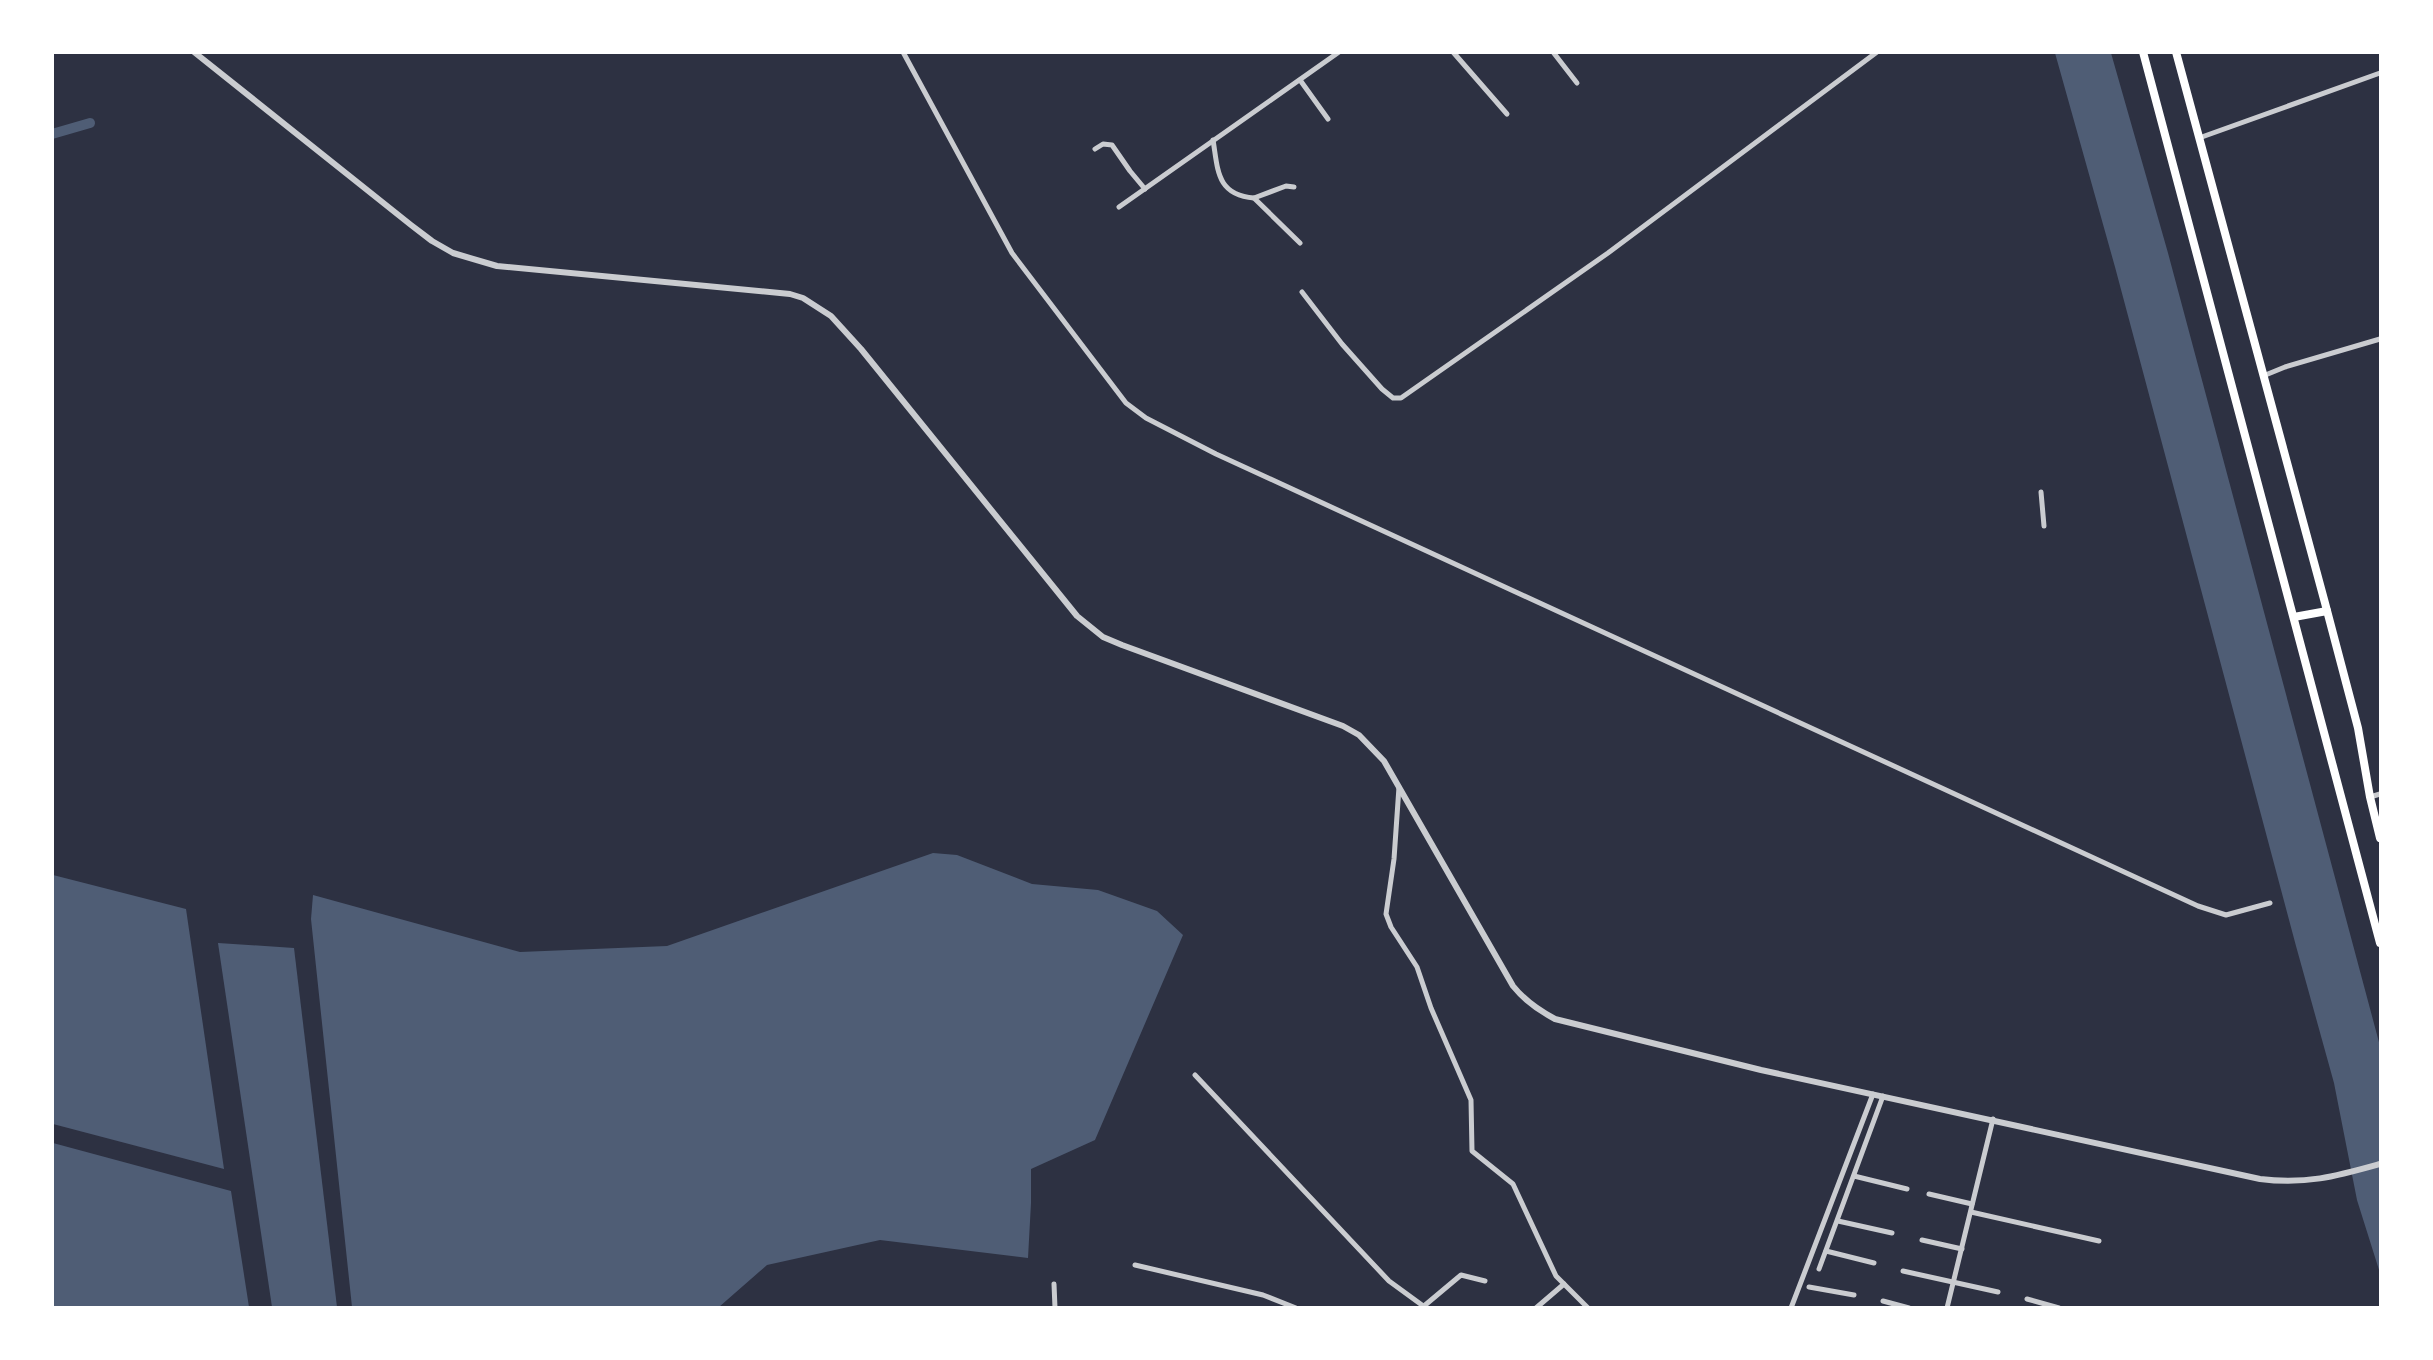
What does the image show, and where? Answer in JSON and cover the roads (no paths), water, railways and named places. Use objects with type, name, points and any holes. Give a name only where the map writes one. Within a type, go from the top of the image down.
[{"type":"highway","points":[[2143,52],[2380,943]]},
{"type":"highway","points":[[2176,52],[2358,728],[2370,797],[2380,837]]},
{"type":"highway","points":[[2294,617],[2327,611]]},
{"type":"street","points":[[194,52],[411,225],[453,253],[475,261],[502,266],[772,291],[800,297],[817,306],[831,316],[861,349],[1077,616],[1103,636],[1122,645],[1343,726],[1372,746],[1399,786],[1503,970],[1523,999],[1555,1019],[1761,1070],[2260,1179],[2288,1183],[2316,1180],[2380,1164]]},
{"type":"street","points":[[903,52],[1012,253],[1126,403],[1146,418],[1216,454],[2198,906],[2226,915],[2270,903]]},
{"type":"street","points":[[1119,207],[1339,52]]},
{"type":"street","points":[[1453,52],[1508,114]]},
{"type":"street","points":[[1553,52],[1577,83]]},
{"type":"street","points":[[1302,292],[1376,384],[1386,394],[1401,398],[1608,253],[1877,52]]},
{"type":"street","points":[[2199,138],[2380,73]]},
{"type":"street","points":[[1300,80],[1328,119]]},
{"type":"street","points":[[1213,140],[1216,169],[1223,181],[1239,196],[1254,198],[1286,186],[1294,187]]},
{"type":"street","points":[[1095,149],[1103,144],[1112,145],[1145,189]]},
{"type":"street","points":[[1254,198],[1300,243]]},
{"type":"street","points":[[2262,376],[2380,339]]},
{"type":"street","points":[[2041,492],[2044,526]]},
{"type":"street","points":[[1399,786],[1394,859],[1386,908],[1387,920],[1417,967],[1431,1008],[1471,1100],[1472,1151],[1508,1180],[1517,1191],[1553,1270],[1588,1308]]},
{"type":"street","points":[[2370,797],[2380,794]]},
{"type":"street","points":[[1195,1075],[1389,1281],[1425,1307],[1461,1275],[1485,1281]]},
{"type":"street","points":[[1791,1308],[1873,1094]]},
{"type":"street","points":[[1819,1269],[1883,1096]]},
{"type":"street","points":[[1947,1308],[1993,1119]]},
{"type":"street","points":[[1854,1176],[1907,1189]]},
{"type":"street","points":[[1929,1194],[1972,1204]]},
{"type":"street","points":[[1971,1212],[2099,1240]]},
{"type":"street","points":[[1838,1221],[1892,1233]]},
{"type":"street","points":[[1922,1240],[1962,1248]]},
{"type":"street","points":[[1826,1251],[1874,1263]]},
{"type":"street","points":[[1135,1265],[1263,1295],[1296,1308]]},
{"type":"street","points":[[1903,1271],[1998,1292]]},
{"type":"street","points":[[1053,1307],[1054,1284]]},
{"type":"street","points":[[1536,1308],[1564,1284]]},
{"type":"street","points":[[1809,1287],[1854,1295]]},
{"type":"street","points":[[2027,1299],[2059,1308]]},
{"type":"street","points":[[1883,1301],[1910,1308]]},
{"type":"water","points":[[2055,53],[2111,53],[2168,253],[2380,1046],[2380,1273],[2357,1200],[2334,1083],[2115,267]]},
{"type":"water","points":[[933,853],[957,855],[1032,884],[1098,890],[1157,911],[1183,935],[1095,1140],[1031,1169],[1028,1258],[880,1240],[767,1265],[719,1307],[352,1307],[311,919],[313,895],[520,952],[667,946]]},
{"type":"water","points":[[53,875],[186,909],[224,1169],[53,1124]]},
{"type":"water","points":[[218,943],[294,948],[337,1307],[272,1307]]},
{"type":"water","points":[[53,1143],[231,1191],[249,1307],[53,1307]]},
{"type":"waterway","points":[[52,134],[90,123]]}]
